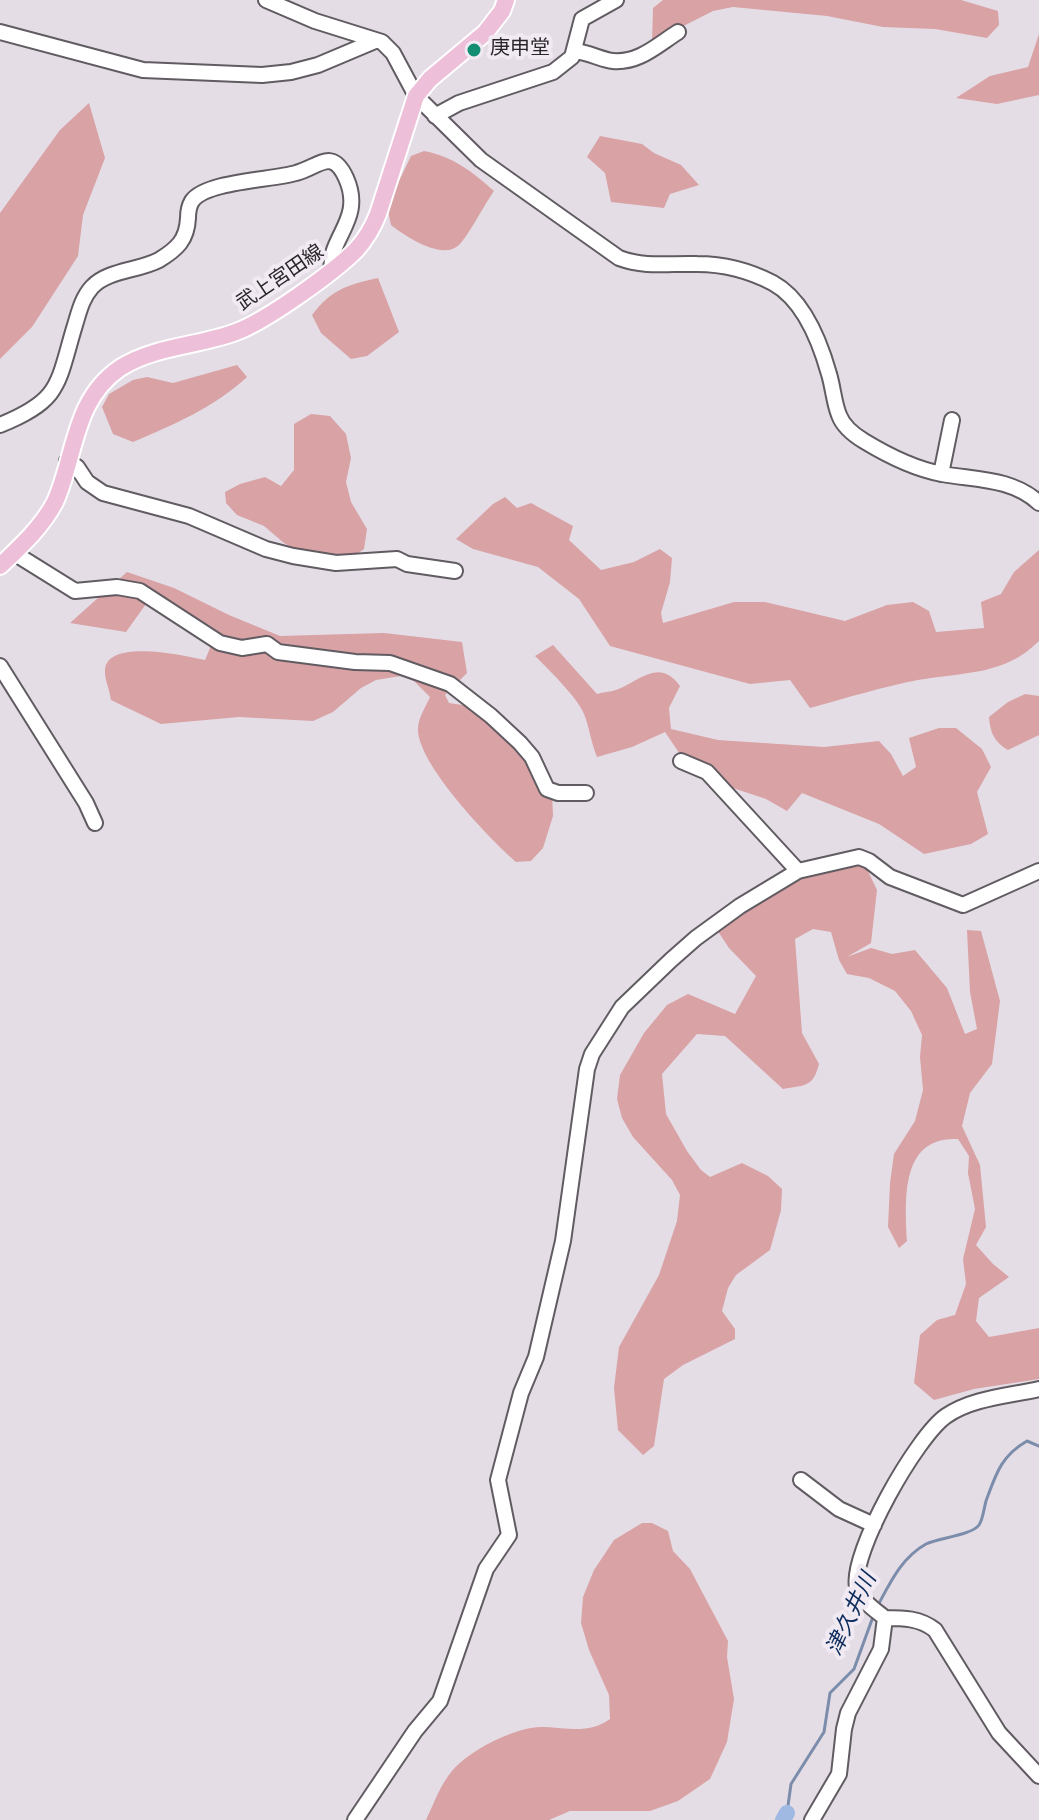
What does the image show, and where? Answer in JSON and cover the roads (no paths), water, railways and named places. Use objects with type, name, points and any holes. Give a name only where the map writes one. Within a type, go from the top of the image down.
[{"type":"main road","name":"武上宮田線","points":[[0,566],[47,515],[57,495],[77,425],[105,382],[122,367],[153,353],[221,337],[252,326],[354,252],[371,230],[416,96],[430,79],[485,33],[502,11],[506,0]]},
{"type":"street","points":[[266,0],[315,21],[382,42],[393,53],[416,96],[481,160],[619,258],[637,264],[699,263],[728,267],[753,273],[777,285],[806,319],[815,335],[839,416],[847,428],[864,441],[903,461],[941,474],[989,479],[1039,503]]},
{"type":"street","points":[[435,116],[504,86],[553,72],[572,57],[582,19],[616,0]]},
{"type":"street","points":[[0,32],[143,70],[262,75],[318,65],[375,41]]},
{"type":"street","points":[[574,51],[591,53],[610,61],[643,57],[678,32]]},
{"type":"street","points":[[0,425],[26,414],[51,395],[61,378],[82,302],[92,287],[103,278],[142,268],[180,246],[187,233],[188,211],[193,200],[205,192],[231,184],[297,173],[324,161],[333,162],[340,167],[348,182],[351,200],[350,219],[330,259],[332,270]]},
{"type":"street","points":[[941,474],[952,420]]},
{"type":"street","points":[[67,461],[77,467],[87,482],[103,493],[189,516],[266,549],[336,563],[397,559],[407,564],[455,571]]},
{"type":"street","points":[[14,553],[75,591],[117,587],[146,593],[220,643],[242,648],[267,644],[278,652],[355,662],[390,663],[449,683],[520,743],[532,757],[547,789],[558,793],[586,793]]},
{"type":"street","points":[[0,666],[86,803],[95,823]]},
{"type":"street","points":[[681,761],[707,772],[798,871]]},
{"type":"street","points":[[355,1820],[415,1731],[440,1701],[486,1569],[509,1535],[498,1480],[521,1393],[536,1357],[556,1272],[592,1054],[622,1007],[696,938],[798,871],[859,857],[890,877],[963,905],[1039,871]]},
{"type":"street","points":[[1039,1389],[963,1406],[944,1417],[913,1452],[874,1525],[860,1562],[857,1589],[871,1607],[885,1618],[915,1620],[935,1630],[999,1733],[1039,1776]]},
{"type":"street","points":[[801,1480],[839,1509],[874,1525]]},
{"type":"street","points":[[812,1820],[839,1774],[848,1713],[881,1649],[885,1618]]},
{"type":"waterway","name":"津久井川","points":[[877,1607],[897,1572],[917,1550],[979,1525],[997,1474],[1011,1453],[1027,1441],[1039,1446]]},
{"type":"waterway","name":"津久井川","points":[[787,1813],[791,1784],[824,1732],[830,1693],[854,1669],[874,1614]]},
{"type":"waterway","name":"津久井川","points":[[783,1820],[787,1813]]},
{"type":"place","name":"庚申堂","points":[[474,50]]}]
